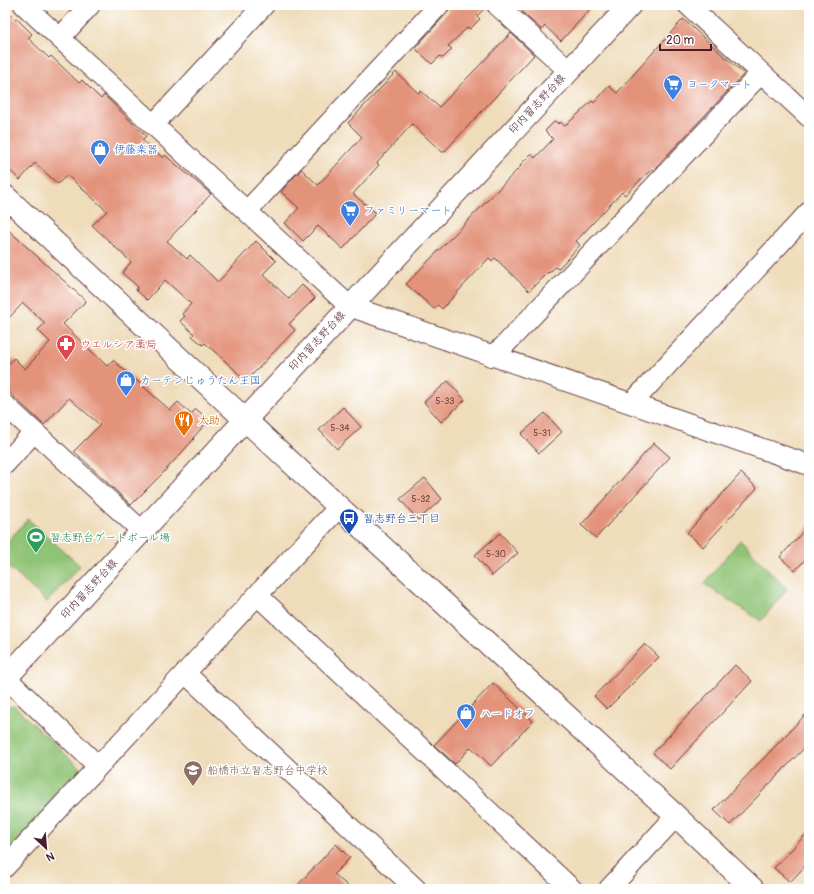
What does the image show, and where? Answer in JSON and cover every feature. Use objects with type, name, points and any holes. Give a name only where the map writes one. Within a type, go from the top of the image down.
[{"type":"street","points":[[24,5],[153,126],[350,306],[809,465]]},
{"type":"street","points":[[60,38],[90,5]]},
{"type":"street","points":[[153,126],[264,5]]},
{"type":"street","points":[[247,211],[438,5]]},
{"type":"street","points":[[497,5],[568,70]]},
{"type":"street","name":"印内習志野台線","points":[[5,678],[143,532],[244,420],[630,5]]},
{"type":"street","points":[[688,5],[809,117]]},
{"type":"street","points":[[491,356],[502,348],[761,73]]},
{"type":"street","points":[[5,196],[244,420],[676,816],[753,889]]},
{"type":"street","points":[[632,403],[809,212]]},
{"type":"street","points":[[5,405],[143,532]]},
{"type":"street","points":[[5,464],[34,432]]},
{"type":"street","points":[[5,867],[339,507]]},
{"type":"street","points":[[257,595],[572,889]]},
{"type":"street","points":[[185,673],[416,889]]},
{"type":"street","points":[[5,678],[98,766]]},
{"type":"street","points":[[609,889],[676,816]]},
{"type":"green space","name":"習志野台ゲートボール場","points":[[28,519],[80,566],[47,602],[5,564],[5,544]]},
{"type":"green space","points":[[740,540],[787,589],[761,621],[704,584]]},
{"type":"green space","points":[[14,706],[80,768],[83,776],[5,859],[5,709],[7,707]]},
{"type":"building","points":[[452,5],[486,5],[486,7],[477,16],[480,19],[470,29],[468,27],[448,46],[452,49],[443,58],[440,56],[432,64],[415,48],[447,13]]},
{"type":"building","points":[[529,5],[594,5],[561,41],[545,26],[542,30],[522,12]]},
{"type":"building","points":[[5,10],[16,20],[17,19],[32,34],[28,38],[49,58],[51,56],[79,83],[82,80],[101,99],[104,95],[146,136],[142,140],[163,158],[165,155],[211,194],[167,241],[187,259],[190,255],[218,282],[256,241],[276,261],[263,274],[289,299],[302,285],[315,298],[289,324],[295,330],[249,378],[242,378],[205,343],[203,345],[192,336],[194,334],[180,321],[185,316],[182,314],[191,304],[165,280],[147,300],[136,290],[138,287],[122,273],[131,262],[92,225],[107,211],[67,175],[58,184],[35,163],[20,180],[5,166]]},
{"type":"building","points":[[683,19],[744,74],[653,170],[652,169],[625,195],[622,192],[576,241],[580,245],[558,269],[555,267],[549,273],[548,272],[529,291],[495,258],[492,261],[489,258],[442,309],[438,305],[434,309],[406,284],[531,154],[535,158],[553,139],[545,131],[555,121],[558,124],[560,122],[565,126],[592,101],[594,103],[609,86],[617,93]]},
{"type":"building","points":[[511,33],[534,55],[444,152],[442,152],[412,124],[377,163],[379,165],[353,194],[376,213],[343,249],[318,226],[303,241],[285,223],[299,208],[281,192],[301,169],[318,185],[362,137],[348,123],[396,72],[418,93],[421,91],[439,107]]},
{"type":"building","points":[[5,227],[86,301],[63,324],[107,366],[113,360],[170,410],[178,402],[191,414],[196,409],[209,420],[163,473],[131,505],[74,451],[100,425],[69,398],[44,425],[5,388],[5,368],[14,358],[25,369],[50,342],[38,330],[45,323],[23,303],[5,322]]},
{"type":"building","points":[[448,381],[465,400],[441,422],[424,402]]},
{"type":"building","points":[[343,407],[361,427],[337,449],[319,430]]},
{"type":"building","points":[[545,413],[562,432],[539,453],[521,434]]},
{"type":"building","points":[[654,443],[670,457],[596,538],[581,525]]},
{"type":"building","points":[[741,473],[757,488],[703,547],[687,533]]},
{"type":"building","points":[[425,478],[442,499],[418,520],[400,499]]},
{"type":"building","points":[[809,525],[809,555],[795,571],[780,557]]},
{"type":"building","points":[[500,533],[518,553],[492,576],[475,555]]},
{"type":"building","points":[[645,644],[659,657],[607,709],[594,696]]},
{"type":"building","points":[[735,665],[752,681],[670,769],[653,753]]},
{"type":"building","points":[[493,683],[533,721],[491,766],[471,747],[455,764],[434,745]]},
{"type":"building","points":[[809,711],[809,743],[730,825],[714,810]]},
{"type":"building","points":[[809,831],[809,862],[790,882],[774,868]]},
{"type":"building","points":[[336,844],[350,858],[334,874],[351,889],[294,889]]},
{"type":"place","name":"ヨークマート","points":[[673,101]]},
{"type":"place","name":"伊藤楽器","points":[[100,166]]},
{"type":"place","name":"ファミリーマート","points":[[350,227]]},
{"type":"place","name":"ウエルシア薬局","points":[[66,361]]},
{"type":"place","name":"カーテンじゅうたん王国","points":[[126,397]]},
{"type":"place","name":"太助","points":[[184,437]]},
{"type":"place","name":"習志野台三丁目","points":[[349,535]]},
{"type":"place","name":"習志野台ゲートボール場","points":[[36,554]]},
{"type":"place","name":"ハードオフ","points":[[466,730]]},
{"type":"place","name":"船橋市立習志野台中学校","points":[[193,787]]}]
